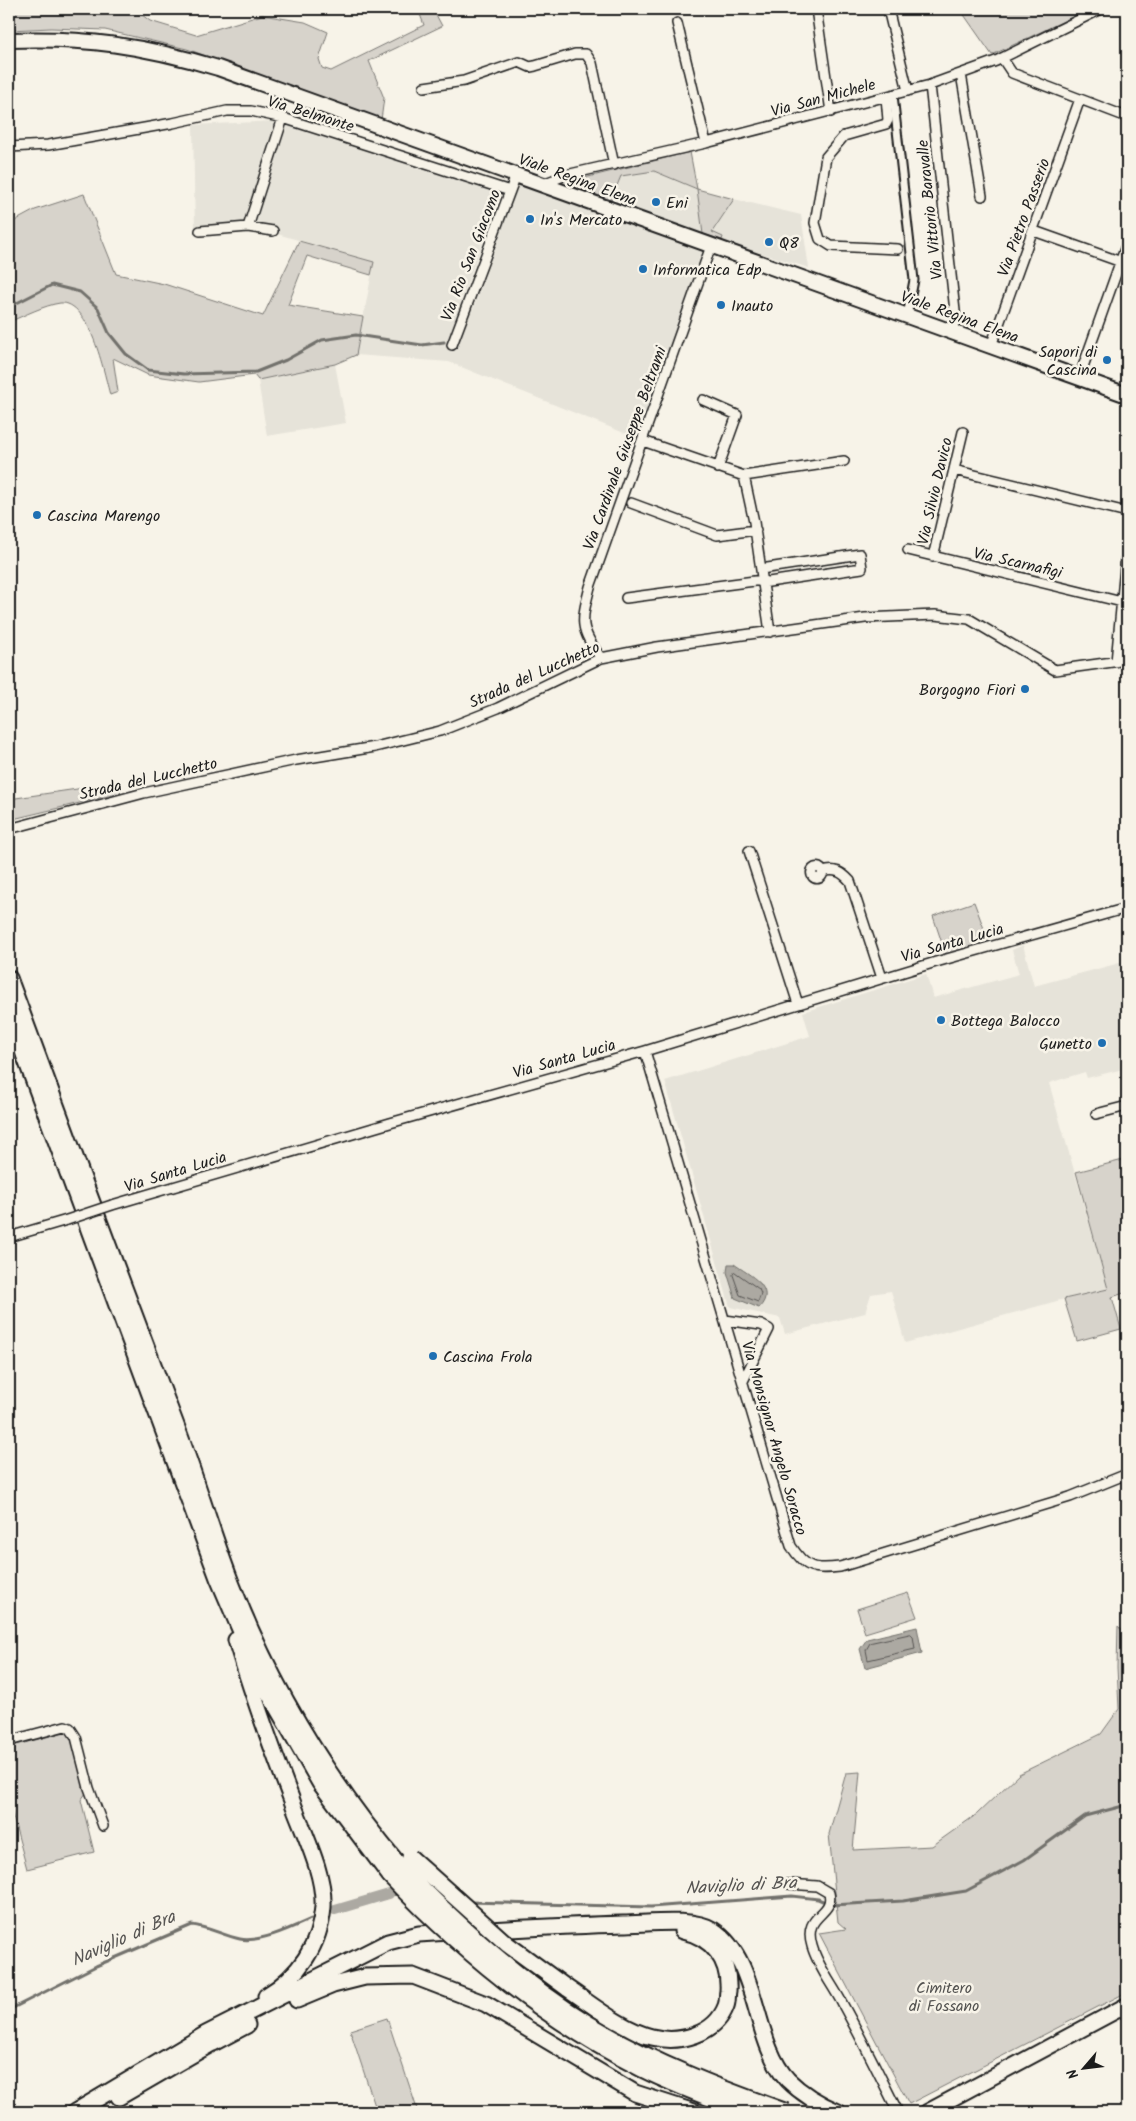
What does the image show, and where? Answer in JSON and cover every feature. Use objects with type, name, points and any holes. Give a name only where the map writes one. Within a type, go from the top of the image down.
[{"type":"highway","points":[[9,978],[183,1444],[233,1586],[272,1674],[307,1738],[374,1835],[468,1952],[553,2016],[642,2069],[747,2112]]},
{"type":"highway","points":[[9,1014],[218,1578],[263,1683],[297,1746],[320,1783],[447,1914],[521,1978],[589,2024],[650,2058],[724,2089],[787,2112]]},
{"type":"highway","points":[[92,2112],[210,2038],[289,1980],[307,1958],[320,1925],[323,1893],[309,1847],[242,1661],[218,1578]]},
{"type":"highway","points":[[400,1866],[567,1988],[631,2029],[650,2037],[671,2041],[684,2039],[708,2027],[719,2017],[727,2005],[728,1980],[723,1960],[711,1943],[697,1934],[646,1924]]},
{"type":"highway","points":[[74,2112],[388,1942],[419,1934],[646,1924],[698,1925],[712,1930],[728,1945],[740,1961],[771,2051],[787,2078],[814,2102],[838,2112]]},
{"type":"highway","points":[[210,2038],[333,1985],[365,1977],[413,1976],[486,2004],[635,2093],[694,2112]]},
{"type":"main road","name":"Viale Regina Elena","points":[[9,40],[77,40],[132,46],[175,55],[218,68],[907,316],[954,326],[991,346],[1127,394]]},
{"type":"main road","points":[[927,2112],[1127,2005]]},
{"type":"street","points":[[816,9],[831,112]]},
{"type":"street","points":[[888,9],[908,91]]},
{"type":"street","name":"Via San Michele","points":[[544,186],[548,182],[566,175],[706,143],[930,85],[1002,58],[1101,9]]},
{"type":"street","points":[[677,23],[706,143]]},
{"type":"street","points":[[424,86],[464,80],[519,62],[530,67],[575,54],[586,54],[592,63],[614,165]]},
{"type":"street","points":[[1002,58],[1012,73],[1127,117]]},
{"type":"street","points":[[961,74],[982,196]]},
{"type":"street","name":"Via Vittorio Baravalle","points":[[930,85],[954,326]]},
{"type":"street","points":[[889,96],[888,120],[886,124],[844,136],[826,157],[815,223],[820,239],[831,246],[898,249]]},
{"type":"street","points":[[889,96],[914,280],[907,316]]},
{"type":"street","name":"Via Pietro Passerio","points":[[991,346],[1080,99]]},
{"type":"street","name":"Via Belmonte","points":[[9,147],[58,144],[173,124],[227,111],[251,111],[283,118],[510,192]]},
{"type":"street","points":[[248,227],[283,118]]},
{"type":"street","name":"Via Rio San Giacomo","points":[[452,345],[516,175]]},
{"type":"street","points":[[200,231],[248,227],[273,231]]},
{"type":"street","points":[[1034,231],[1124,263]]},
{"type":"street","points":[[1079,378],[1124,263],[1127,243]]},
{"type":"street","name":"Via Cardinale Giuseppe Beltrami","points":[[601,658],[585,635],[584,612],[590,587],[711,246]]},
{"type":"street","points":[[703,400],[737,415],[718,468]]},
{"type":"street","name":"Via Silvio Davico","points":[[934,557],[963,432]]},
{"type":"street","points":[[643,441],[744,476],[844,461]]},
{"type":"street","points":[[954,470],[1127,512]]},
{"type":"street","points":[[744,476],[756,530],[770,632]]},
{"type":"street","points":[[631,503],[717,535],[756,530]]},
{"type":"street","points":[[1116,662],[1127,545]]},
{"type":"street","name":"Via Scarnafigi","points":[[908,550],[1122,602]]},
{"type":"street","points":[[626,598],[862,568],[860,554],[761,569]]},
{"type":"street","name":"Strada del Lucchetto","points":[[9,829],[144,793],[296,760],[375,747],[440,731],[498,708],[601,658],[657,647],[865,618],[935,615],[969,619],[1055,670],[1127,660]]},
{"type":"street","points":[[749,851],[798,1004]]},
{"type":"street","points":[[823,872],[829,870],[839,871],[850,881],[882,978]]},
{"type":"street","name":"Via Santa Lucia","points":[[9,1237],[390,1123],[645,1051],[882,978],[1127,908]]},
{"type":"street","name":"Via Monsignor Angelo Soracco","points":[[645,1051],[791,1546],[798,1557],[814,1568],[840,1567],[1070,1497],[1127,1474]]},
{"type":"street","points":[[1096,1114],[1127,1106]]},
{"type":"street","points":[[724,1320],[761,1326],[770,1330],[743,1381]]},
{"type":"street","points":[[9,1742],[65,1726],[70,1728],[76,1737],[89,1788],[103,1826]]},
{"type":"street","points":[[788,1884],[817,1886],[828,1893],[830,1899],[828,1907],[811,1922],[809,1932],[812,1946],[828,1982],[841,2001],[898,2112]]},
{"type":"shaded area","points":[[276,121],[502,190],[460,303],[473,309],[519,182],[702,251],[639,439],[449,362],[356,355],[374,262],[260,229],[195,233],[193,125]]},
{"type":"shaded area","points":[[654,171],[697,189],[703,234],[611,200],[621,176]]},
{"type":"shaded area","points":[[734,199],[801,215],[809,268],[722,241],[723,237],[712,233]]},
{"type":"shaded area","points":[[335,364],[346,423],[267,436],[258,380]]},
{"type":"shaded area","points":[[1023,945],[1034,986],[1127,961],[1127,1068],[1087,1078],[1085,1072],[1049,1083],[1108,1289],[1064,1299],[905,1343],[891,1291],[871,1294],[865,1313],[785,1334],[780,1318],[730,1307],[665,1081],[810,1036],[803,1012],[926,974],[933,998],[1019,974],[1012,950]]},
{"type":"green space","points":[[10,9],[138,9],[137,11],[150,21],[196,35],[262,15],[305,22],[328,32],[319,59],[322,68],[331,71],[424,25],[418,9],[433,9],[442,26],[369,61],[384,98],[381,120],[187,49],[105,30],[51,28],[9,30]]},
{"type":"green space","points":[[960,9],[1089,9],[992,55]]},
{"type":"green space","points":[[690,152],[697,189],[654,171],[621,176],[611,200],[569,185],[572,181]]},
{"type":"green space","points":[[697,189],[734,199],[712,232],[723,237],[722,240],[703,234]]},
{"type":"green space","points":[[84,194],[116,274],[164,284],[263,316],[299,241],[374,262],[371,275],[307,256],[288,305],[363,317],[356,355],[335,364],[258,380],[254,375],[199,382],[148,375],[113,358],[118,392],[110,395],[94,340],[80,313],[71,305],[54,304],[9,322],[9,224],[35,210]]},
{"type":"green space","points":[[118,783],[121,793],[9,820],[9,799]]},
{"type":"green space","points":[[974,902],[989,942],[946,955],[933,916]]},
{"type":"green space","points":[[1127,1159],[1127,1292],[1112,1297],[1121,1329],[1077,1341],[1064,1299],[1108,1289],[1076,1172]]},
{"type":"green space","points":[[908,1593],[917,1617],[865,1633],[857,1609]]},
{"type":"green space","name":"Cimitero di Fossano","points":[[1118,1626],[1127,1636],[1127,1992],[909,2104],[819,1933],[846,1929],[838,1922],[829,1834],[846,1773],[860,1772],[853,1850],[932,1846],[977,1814],[1019,1774],[1101,1734],[1119,1709]]},
{"type":"green space","points":[[69,1731],[85,1787],[86,1793],[81,1800],[94,1852],[27,1869],[9,1802],[9,1747]]},
{"type":"green space","points":[[387,2018],[418,2112],[377,2112],[350,2030]]},
{"type":"water","points":[[728,1264],[734,1264],[754,1277],[763,1288],[765,1294],[764,1301],[759,1308],[735,1298],[727,1272]]},
{"type":"water","points":[[917,1627],[922,1653],[865,1668],[860,1649],[867,1639]]},
{"type":"waterway","points":[[9,307],[52,285],[80,292],[98,308],[109,333],[126,354],[148,370],[184,374],[256,372],[286,360],[322,340],[356,335],[422,345],[444,342]]},
{"type":"waterway","name":"Naviglio di Bra","points":[[469,1902],[651,1907],[792,1896],[818,1899],[832,1905],[903,1901],[966,1891],[1024,1860],[1085,1816],[1127,1805]]},
{"type":"waterway","name":"Naviglio di Bra","points":[[389,1894],[401,1895]]},
{"type":"waterway","name":"Naviglio di Bra","points":[[335,1910],[389,1894]]},
{"type":"waterway","name":"Naviglio di Bra","points":[[9,2010],[96,1966],[192,1925],[234,1938],[248,1940],[267,1937],[311,1919]]},
{"type":"place","name":"Eni","points":[[656,202]]},
{"type":"place","name":"In's Mercato","points":[[530,219]]},
{"type":"place","name":"Q8","points":[[769,242]]},
{"type":"place","name":"Informatica Edp","points":[[643,269]]},
{"type":"place","name":"Inauto","points":[[721,305]]},
{"type":"place","name":"Sapori di Cascina","points":[[1107,360]]},
{"type":"place","name":"Cascina Marengo","points":[[37,515]]},
{"type":"place","name":"Borgogno Fiori","points":[[1025,689]]},
{"type":"place","name":"Bottega Balocco","points":[[941,1020]]},
{"type":"place","name":"Gunetto","points":[[1102,1043]]},
{"type":"place","name":"Cascina Frola","points":[[433,1356]]}]
